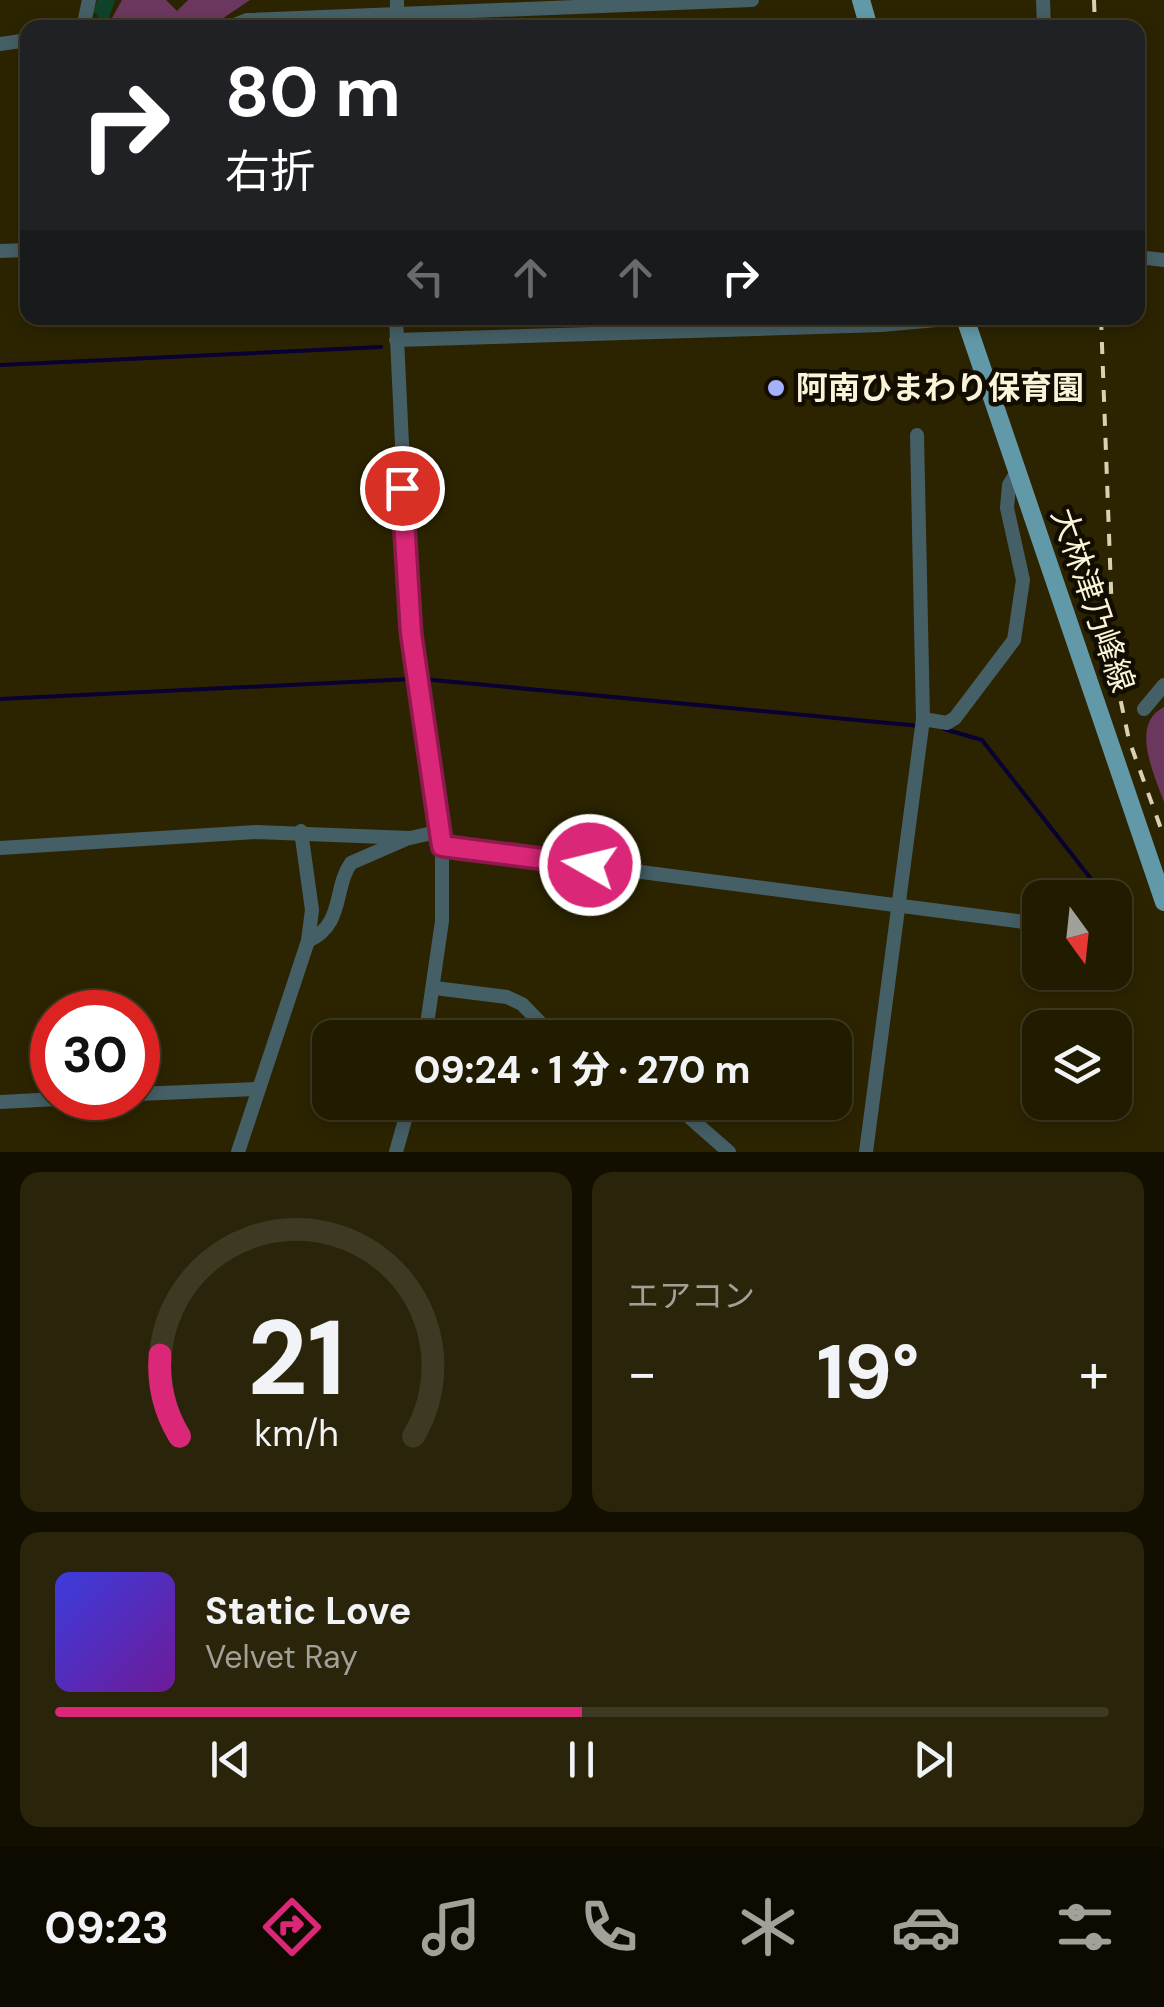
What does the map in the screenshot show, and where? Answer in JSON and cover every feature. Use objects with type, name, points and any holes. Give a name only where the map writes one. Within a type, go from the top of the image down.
[{"type":"main road","name":"大林津乃峰線","points":[[964,325],[1018,472],[1164,902]]},
{"type":"street","points":[[248,20],[752,0]]},
{"type":"street","points":[[396,325],[411,633],[441,839],[442,921],[428,1020]]},
{"type":"street","points":[[396,340],[882,325]]},
{"type":"street","points":[[866,1152],[922,724],[917,435]]},
{"type":"street","points":[[922,724],[947,723],[955,718],[1014,640],[1022,580],[1007,508],[1009,485],[1018,472]]},
{"type":"street","points":[[1144,708],[1164,685]]},
{"type":"street","points":[[0,848],[301,831],[441,839],[1022,922]]},
{"type":"street","points":[[238,1152],[308,941],[312,910],[301,831]]},
{"type":"street","points":[[308,941],[319,936],[338,909],[351,863],[410,838]]},
{"type":"street","points":[[435,988],[507,997],[522,1004],[538,1020]]},
{"type":"street","points":[[160,1093],[258,1089]]},
{"type":"street","points":[[0,1102],[30,1100]]},
{"type":"street","points":[[396,1152],[405,1120]]},
{"type":"street","points":[[693,1120],[730,1152]]},
{"type":"shaded area","points":[[122,0],[166,0],[177,11],[188,0],[250,0],[220,20],[111,20]]},
{"type":"shaded area","points":[[1164,707],[1164,802],[1146,738],[1148,725]]},
{"type":"building","points":[[97,0],[115,0],[108,20],[96,20],[98,14],[93,13]]},
{"type":"waterway","points":[[0,365],[381,347]]},
{"type":"waterway","points":[[0,699],[412,679]]},
{"type":"waterway","points":[[422,679],[920,726]]},
{"type":"waterway","points":[[944,729],[982,740],[1092,880]]},
{"type":"railway","points":[[1094,0],[1095,20]]},
{"type":"railway","points":[[1101,325],[1114,669],[1129,740],[1164,837]]},
{"type":"place","name":"阿南ひまわり保育園","points":[[776,388]]},
{"type":"route","points":[[402,488],[411,633],[442,846],[590,865]]}]
